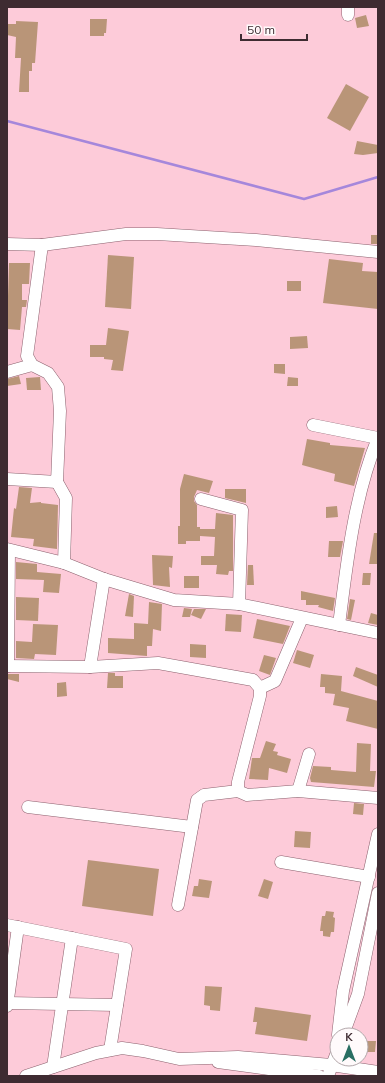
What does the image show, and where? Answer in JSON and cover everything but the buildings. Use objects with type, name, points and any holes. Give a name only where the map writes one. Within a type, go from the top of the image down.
[{"type":"street","points":[[7,244],[42,246],[126,234],[157,234],[256,240],[378,252]]},
{"type":"street","points":[[42,246],[27,356],[32,365],[48,373],[58,387],[60,411],[57,482],[66,498],[64,564]]},
{"type":"street","points":[[7,372],[32,365]]},
{"type":"street","points":[[313,425],[378,438],[363,481],[349,551],[339,625]]},
{"type":"street","points":[[7,478],[57,482]]},
{"type":"street","points":[[202,499],[242,510],[239,604]]},
{"type":"street","points":[[238,791],[238,782],[260,696],[260,688],[253,680],[158,663],[90,667],[8,666],[8,550],[64,564],[104,579],[174,600],[239,604],[378,634]]},
{"type":"street","points":[[90,667],[104,579]]},
{"type":"street","points":[[260,688],[275,681],[302,618]]},
{"type":"street","points":[[298,791],[309,754]]},
{"type":"street","points":[[178,905],[197,800],[204,795],[238,791],[246,795],[298,791],[378,798]]},
{"type":"street","points":[[28,807],[192,827]]},
{"type":"street","points":[[339,1027],[343,991],[378,834]]},
{"type":"street","points":[[280,862],[369,877]]},
{"type":"street","points":[[346,1027],[358,994],[378,894]]},
{"type":"street","points":[[110,1050],[118,1005],[126,949],[12,926],[7,1005],[118,1005]]},
{"type":"street","points":[[53,1067],[72,938]]},
{"type":"street","points":[[26,1076],[96,1053],[122,1048],[179,1059],[203,1060],[238,1057],[330,1071],[378,1072]]},
{"type":"street","points":[[203,1060],[319,1076]]},
{"type":"waterway","points":[[7,121],[304,199],[378,177]]}]
